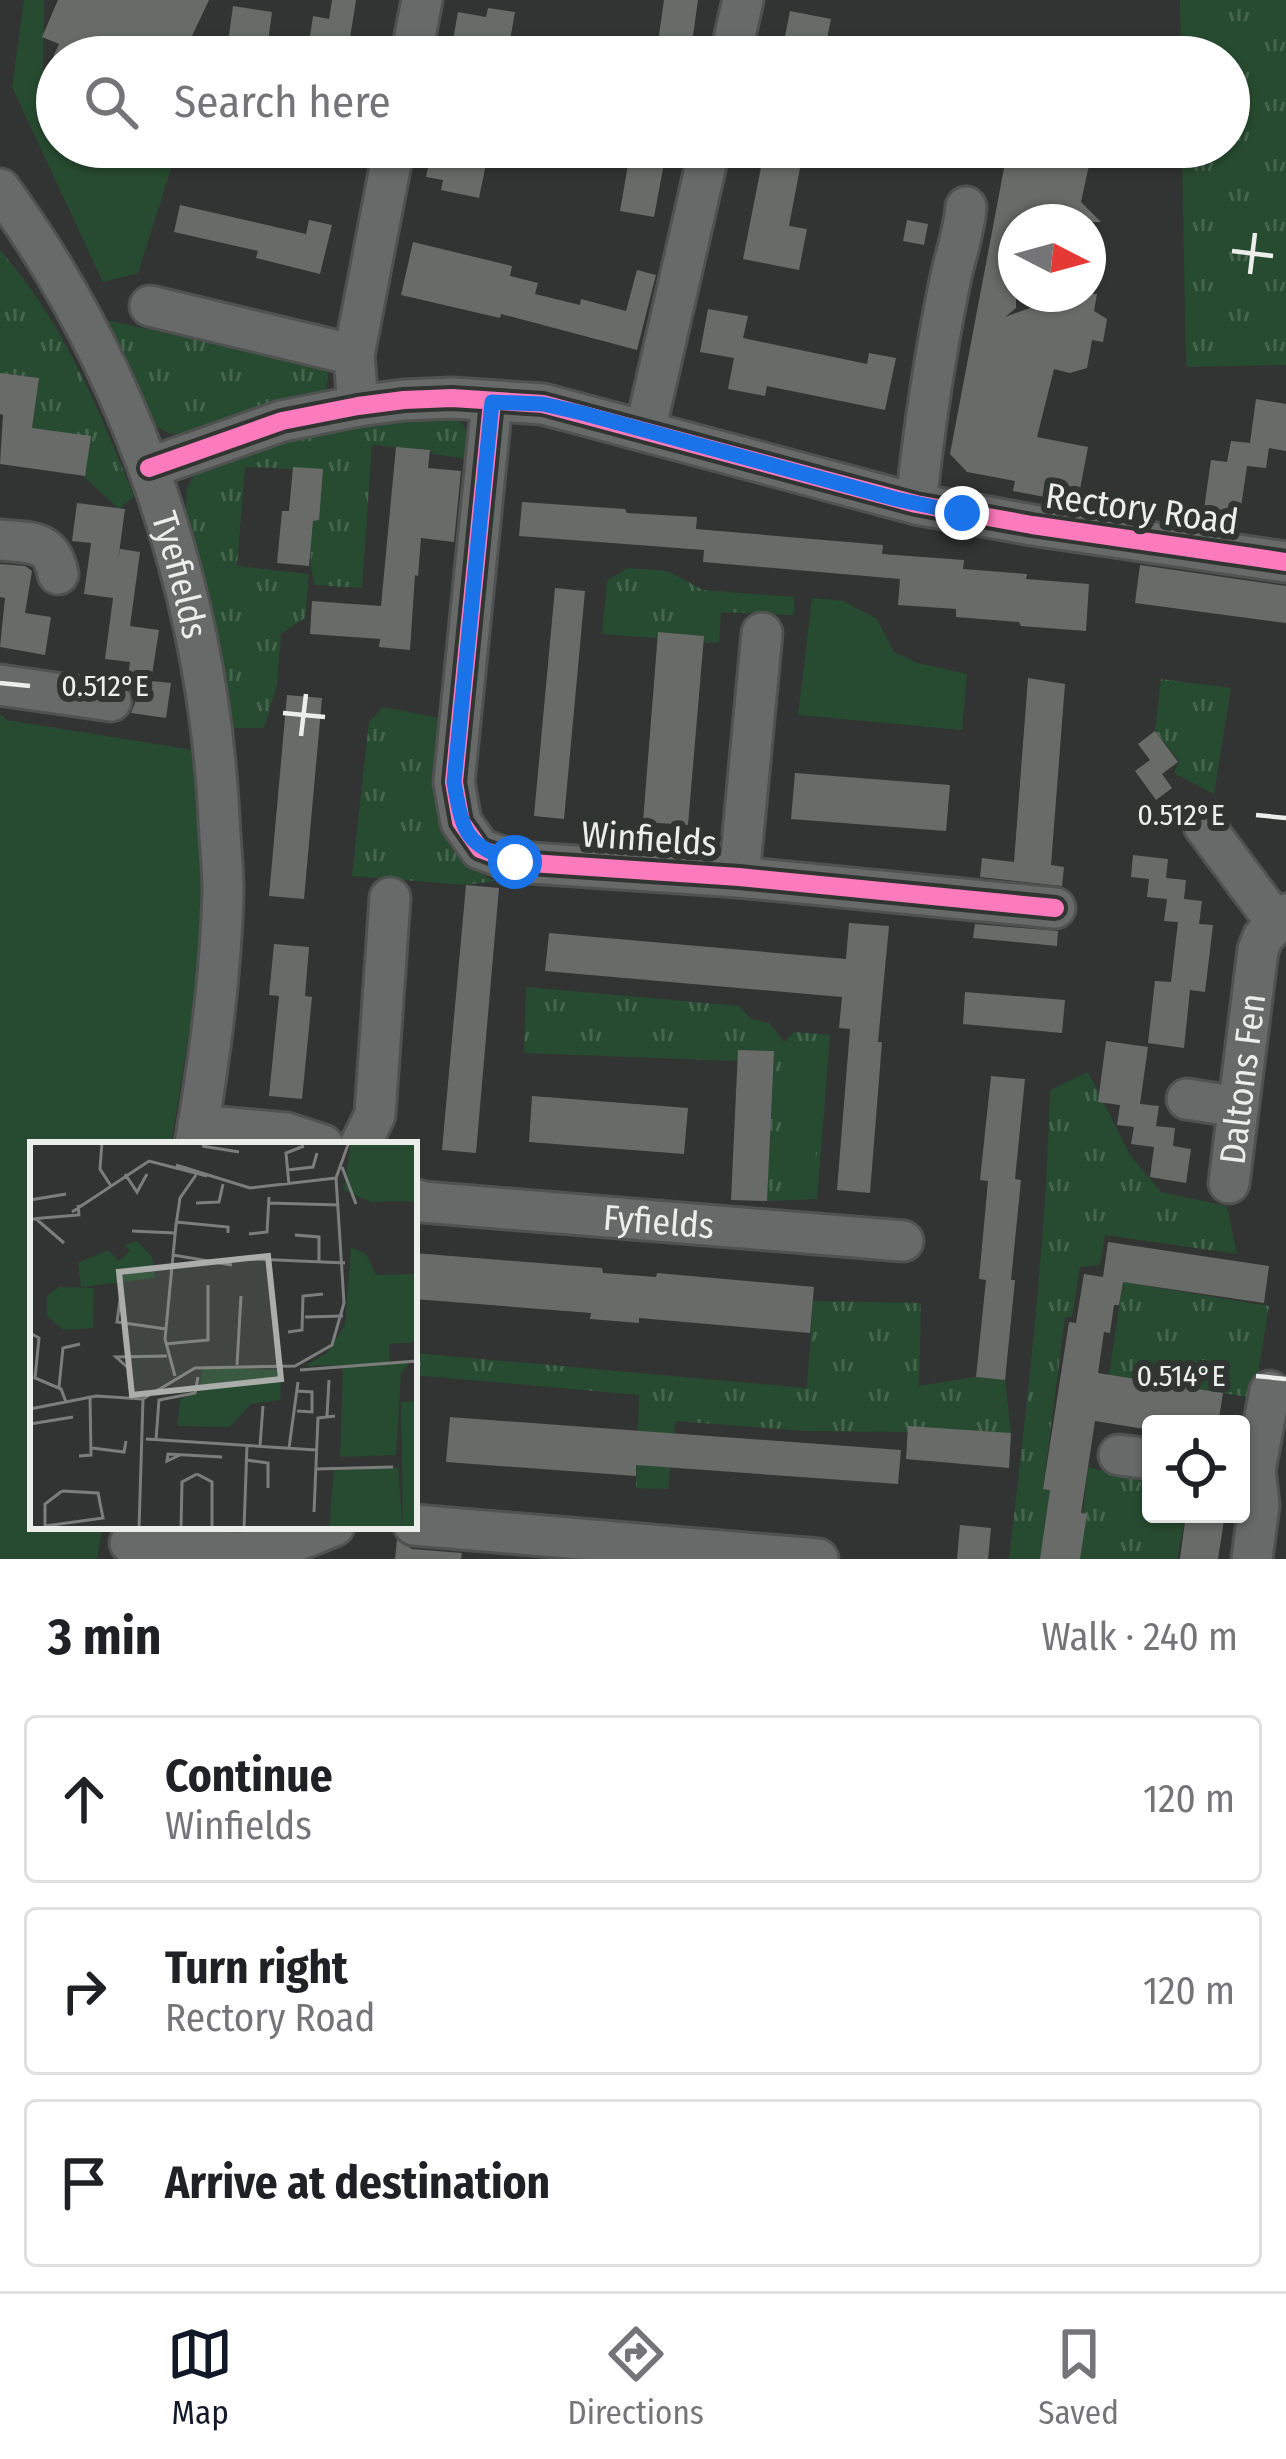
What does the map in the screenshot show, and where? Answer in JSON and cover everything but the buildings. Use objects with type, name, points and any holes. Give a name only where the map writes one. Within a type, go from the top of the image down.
[{"type":"street","points":[[415,36],[422,0]]},
{"type":"street","points":[[735,36],[743,0]]},
{"type":"street","points":[[358,406],[354,356],[390,168]]},
{"type":"street","points":[[645,431],[705,168]]},
{"type":"street","name":"Tyefields","points":[[0,189],[41,245],[123,401],[177,552],[195,625],[217,773],[223,888],[216,1001],[197,1135]]},
{"type":"street","points":[[916,504],[924,432],[966,207]]},
{"type":"street","points":[[150,306],[354,356]]},
{"type":"street","name":"Rectory Road","points":[[148,468],[282,422],[358,406],[452,398],[543,404],[916,504],[1286,562]]},
{"type":"street","name":"Winfields","points":[[492,402],[454,782],[461,822],[480,849],[515,862],[1055,908]]},
{"type":"street","points":[[0,540],[41,545],[55,557],[58,574]]},
{"type":"street","name":"Winfields","points":[[739,878],[762,632]]},
{"type":"street","points":[[0,685],[111,701]]},
{"type":"street","points":[[1204,826],[1281,918]]},
{"type":"street","points":[[362,1142],[376,1115],[390,898]]},
{"type":"street","name":"Daltons Fen","points":[[1229,1183],[1256,960],[1264,937],[1281,918]]},
{"type":"street","points":[[1187,1099],[1238,1107]]},
{"type":"street","points":[[197,1135],[286,1133],[314,1142]]},
{"type":"street","name":"Fyfields","points":[[417,1199],[903,1240]]},
{"type":"street","points":[[1250,1462],[1270,1391]]},
{"type":"street","points":[[1250,1476],[1259,1505],[1252,1559]]},
{"type":"street","points":[[417,1525],[818,1559]]},
{"type":"street","points":[[130,1543],[235,1552],[274,1550],[317,1540]]},
{"type":"green space","points":[[24,0],[44,0],[44,36],[36,36],[36,138],[12,87]]},
{"type":"green space","points":[[1180,0],[1286,0],[1286,365],[1186,367],[1182,168],[1250,168],[1250,36],[1181,36]]},
{"type":"green space","points":[[50,168],[171,168],[138,273],[103,282]]},
{"type":"green space","points":[[0,250],[43,307],[92,398],[134,496],[119,509],[32,428],[39,378],[0,373]]},
{"type":"green space","points":[[102,319],[329,369],[326,392],[205,433],[173,434],[147,417]]},
{"type":"green space","points":[[447,412],[466,431],[467,459],[372,445],[362,588],[315,585],[311,542],[323,470],[245,467],[237,566],[309,574],[305,618],[281,634],[277,685],[264,728],[227,728],[185,525],[187,488],[195,473],[287,433]]},
{"type":"green space","points":[[627,568],[668,571],[703,590],[794,597],[794,615],[721,612],[719,643],[703,642],[703,636],[659,632],[658,638],[602,634],[607,581]]},
{"type":"green space","points":[[812,598],[844,601],[877,619],[894,652],[918,663],[967,674],[962,730],[798,715]]},
{"type":"green space","points":[[1161,679],[1231,688],[1214,794],[1174,773],[1179,761],[1155,731]]},
{"type":"green space","points":[[383,707],[439,718],[434,791],[443,833],[471,867],[495,881],[466,885],[352,876],[369,722]]},
{"type":"green space","points":[[0,714],[7,720],[199,751],[206,927],[171,1142],[30,1142],[30,1529],[102,1529],[97,1559],[0,1559]]},
{"type":"green space","points":[[526,987],[739,1006],[751,1019],[769,1023],[784,1042],[794,1032],[830,1035],[817,1199],[767,1201],[773,1051],[739,1050],[737,1061],[524,1053]]},
{"type":"green space","points":[[791,1041],[824,1043],[813,1191],[781,1191]]},
{"type":"green space","points":[[1088,1072],[1130,1155],[1161,1192],[1227,1206],[1237,1254],[1105,1235],[1100,1265],[1080,1267],[1072,1317],[1065,1317],[1043,1488],[1050,1490],[1040,1559],[1009,1559],[1040,1266],[1050,1090]]},
{"type":"green space","points":[[1123,1282],[1269,1306],[1254,1398],[1109,1375]]},
{"type":"green space","points":[[813,1301],[921,1303],[919,1386],[976,1377],[1005,1380],[1011,1433],[807,1431],[675,1421],[668,1489],[636,1488],[639,1395],[417,1375],[417,1353],[807,1388]]},
{"type":"green space","points":[[1088,1467],[1142,1481],[1142,1523],[1184,1523],[1177,1559],[1078,1559]]},
{"type":"cycle path","points":[[149,468],[282,421],[358,406],[452,398],[543,404],[916,504],[1286,562]]},
{"type":"cycle path","points":[[492,402],[454,782],[461,822],[480,849],[516,862],[739,877],[1055,908]]},
{"type":"route","points":[[515,862],[480,849],[461,822],[454,782],[492,402],[543,404],[582,413],[962,513]]}]
